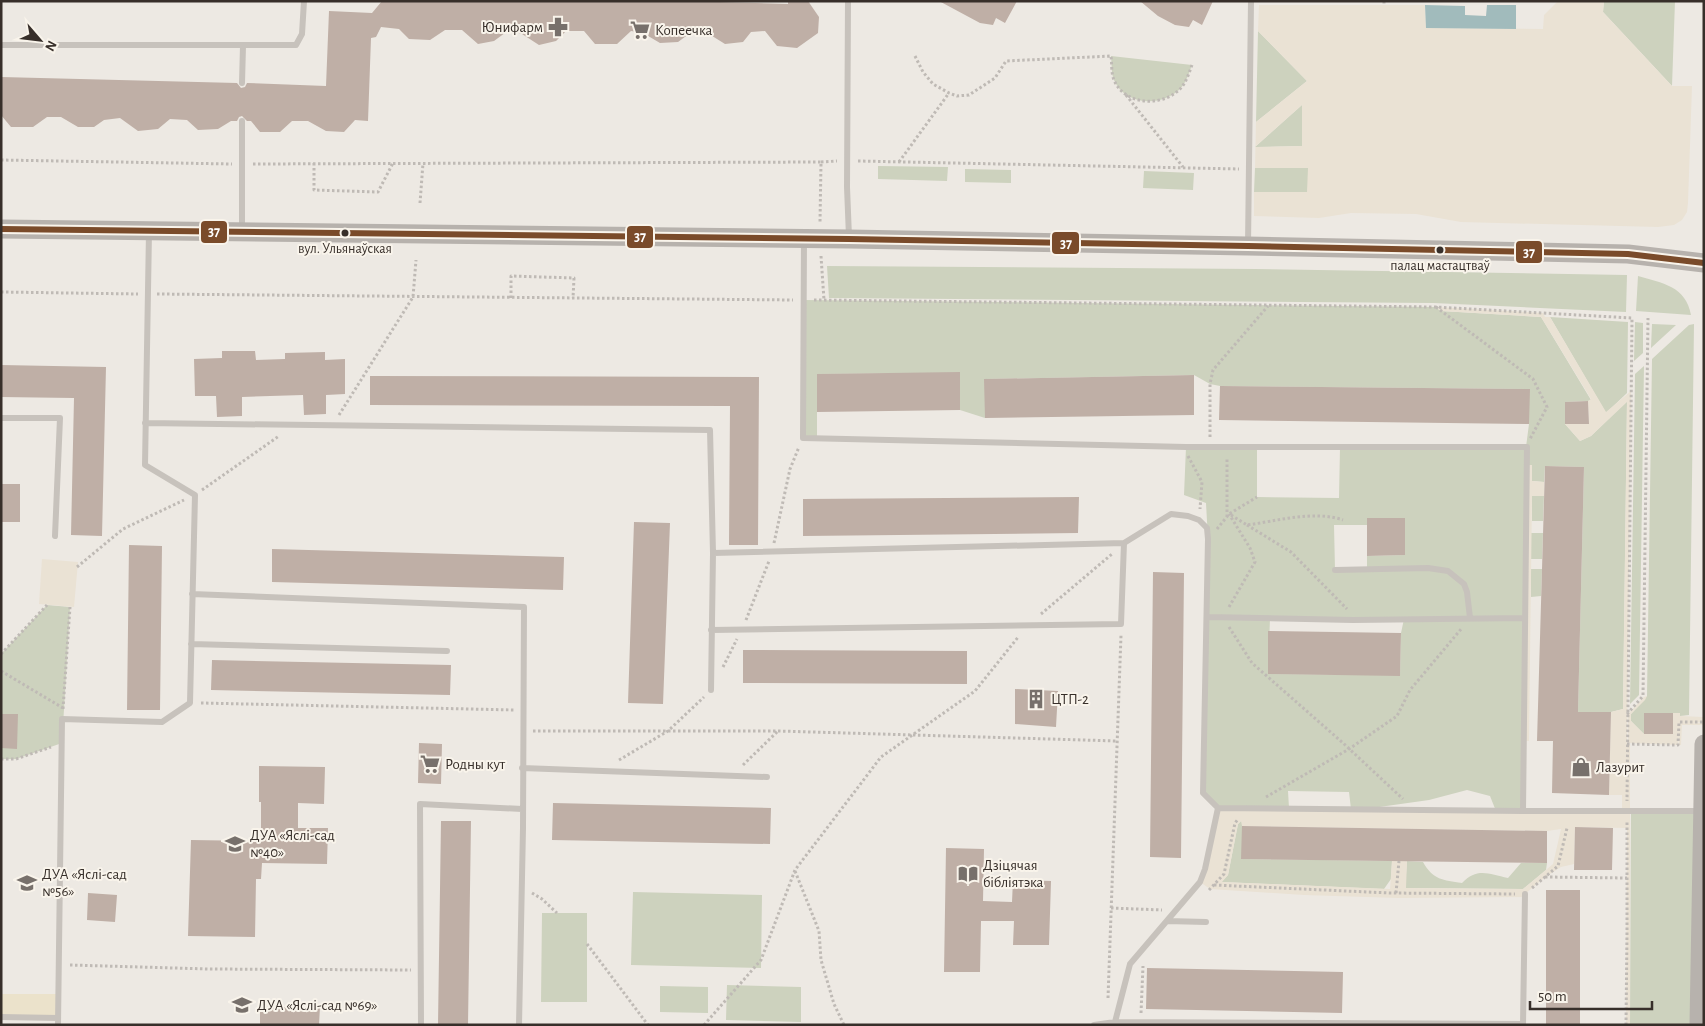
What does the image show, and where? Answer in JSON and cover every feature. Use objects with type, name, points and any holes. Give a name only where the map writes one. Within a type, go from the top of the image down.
[{"type":"main road","points":[[1,229],[849,238],[1628,254],[1704,262]]},
{"type":"main road","points":[[1701,1024],[1704,744]]},
{"type":"lane","points":[[1,45],[296,45],[302,34],[304,1]]},
{"type":"lane","points":[[848,1],[847,161],[849,238]]},
{"type":"lane","points":[[1248,246],[1251,1]]},
{"type":"lane","points":[[242,83],[243,46]]},
{"type":"lane","points":[[242,121],[242,232]]},
{"type":"lane","points":[[1,1017],[58,1022],[62,719],[162,722],[190,703],[195,495],[145,465],[148,231]]},
{"type":"lane","points":[[812,238],[804,300],[803,438],[1182,447],[1526,447],[1523,811]]},
{"type":"lane","points":[[1,418],[60,418],[55,536]]},
{"type":"lane","points":[[145,423],[710,430],[712,553],[711,690]]},
{"type":"lane","points":[[712,553],[1124,544],[1171,514],[1188,516],[1199,520],[1207,528],[1208,617],[1203,793],[1218,808],[1523,811],[1703,810]]},
{"type":"lane","points":[[711,630],[1121,624],[1124,544]]},
{"type":"lane","points":[[1334,570],[1428,568],[1448,571],[1464,584],[1467,592],[1470,618]]},
{"type":"lane","points":[[192,594],[524,607],[519,1025]]},
{"type":"lane","points":[[1208,617],[1358,620],[1525,618]]},
{"type":"lane","points":[[191,644],[446,651]]},
{"type":"lane","points":[[522,768],[767,777]]},
{"type":"lane","points":[[421,1025],[420,804],[522,809]]},
{"type":"lane","points":[[1115,1023],[1130,964],[1200,882],[1205,869],[1218,808]]},
{"type":"lane","points":[[1094,1025],[1115,1023],[1523,1025],[1525,894]]},
{"type":"lane","points":[[1167,921],[1206,922]]},
{"type":"path","points":[[915,56],[922,72],[933,84],[949,94],[957,96],[969,95],[995,78],[1006,61],[1111,56],[1114,80],[1183,168]]},
{"type":"path","points":[[1124,93],[1138,100],[1154,102],[1168,98],[1181,88],[1192,65]]},
{"type":"path","points":[[899,162],[949,94]]},
{"type":"path","points":[[1,160],[242,164],[847,161],[1249,169]]},
{"type":"path","points":[[821,162],[812,238],[824,300]]},
{"type":"path","points":[[314,164],[314,190],[378,192],[394,163]]},
{"type":"path","points":[[420,203],[424,163]]},
{"type":"path","points":[[332,426],[413,297],[416,260]]},
{"type":"path","points":[[511,298],[511,276],[574,278],[573,298]]},
{"type":"path","points":[[1,292],[1435,307],[1632,318],[1627,714],[1626,1025]]},
{"type":"path","points":[[1210,447],[1210,384],[1213,370],[1268,305]]},
{"type":"path","points":[[1435,307],[1533,379],[1547,407],[1526,447]]},
{"type":"path","points":[[1627,714],[1643,696],[1648,318]]},
{"type":"path","points":[[1182,447],[1202,482],[1199,520]]},
{"type":"path","points":[[1227,447],[1228,515],[1250,548],[1255,562],[1223,617],[1252,663],[1414,810]]},
{"type":"path","points":[[1208,539],[1228,515],[1256,496]]},
{"type":"path","points":[[1228,515],[1291,552],[1358,620]]},
{"type":"path","points":[[1247,525],[1323,516],[1331,516],[1343,520]]},
{"type":"path","points":[[704,1025],[761,960],[795,870],[881,757],[975,691],[1027,626],[1124,544]]},
{"type":"path","points":[[1,654],[47,605]]},
{"type":"path","points":[[62,719],[70,607]]},
{"type":"path","points":[[1247,808],[1349,749],[1397,716],[1410,690],[1470,618]]},
{"type":"path","points":[[1107,1023],[1121,624]]},
{"type":"path","points":[[1,671],[63,708]]},
{"type":"path","points":[[190,703],[522,710]]},
{"type":"path","points":[[1627,744],[1678,745],[1679,722],[1704,722]]},
{"type":"path","points":[[522,731],[778,731],[1117,741]]},
{"type":"path","points":[[732,776],[778,731]]},
{"type":"path","points":[[1,759],[16,759],[62,743]]},
{"type":"path","points":[[1214,885],[1396,893],[1525,894],[1558,866],[1566,828]]},
{"type":"path","points":[[1396,893],[1400,861]]},
{"type":"path","points":[[795,870],[818,931],[821,960],[834,1004],[844,1025]]},
{"type":"path","points":[[1545,877],[1627,878]]},
{"type":"path","points":[[542,899],[557,913]]},
{"type":"path","points":[[1111,908],[1170,910]]},
{"type":"path","points":[[587,944],[648,1025]]},
{"type":"path","points":[[59,965],[209,969],[420,970]]},
{"type":"green space","points":[[1604,1],[1675,1],[1672,86],[1603,12]]},
{"type":"green space","points":[[1258,31],[1307,81],[1256,122]]},
{"type":"green space","points":[[1111,56],[1192,65],[1184,84],[1172,95],[1164,99],[1144,101],[1126,95],[1119,89],[1113,77]]},
{"type":"green space","points":[[1303,104],[1302,146],[1255,147]]},
{"type":"green space","points":[[878,166],[948,167],[947,181],[878,179]]},
{"type":"green space","points":[[1255,168],[1308,168],[1308,192],[1254,192]]},
{"type":"green space","points":[[965,169],[1011,170],[1011,183],[965,182]]},
{"type":"green space","points":[[1144,171],[1194,173],[1193,190],[1143,188]]},
{"type":"green space","points":[[827,266],[1255,269],[1627,275],[1626,312],[1433,303],[829,298]]},
{"type":"green space","points":[[1638,276],[1672,287],[1684,298],[1691,315],[1636,311]]},
{"type":"green space","points":[[804,300],[1435,307],[1441,311],[1541,317],[1591,400],[1565,402],[1565,424],[1580,441],[1591,436],[1627,401],[1623,709],[1611,712],[1578,712],[1584,467],[1545,466],[1544,482],[1532,481],[1532,465],[1523,811],[1496,811],[1490,796],[1467,790],[1429,800],[1365,809],[1351,809],[1349,792],[1288,791],[1289,808],[1218,808],[1203,793],[1208,539],[1206,503],[1184,495],[1186,447],[1257,446],[1257,497],[1339,498],[1340,448],[1526,447],[1529,424],[1529,389],[1220,386],[1210,384],[1194,375],[985,379],[985,418],[960,410],[959,373],[817,374],[817,438],[803,438]],"holes":[[[1367,518],[1404,518],[1405,555],[1367,556],[1367,569],[1335,570],[1334,525],[1367,525]],[[1270,618],[1404,619],[1401,633],[1400,675],[1268,674]]]},
{"type":"green space","points":[[1550,317],[1628,322],[1627,393],[1606,413]]},
{"type":"green space","points":[[1635,322],[1643,323],[1643,353],[1634,361]]},
{"type":"green space","points":[[1652,324],[1676,325],[1651,348]]},
{"type":"green space","points":[[1694,324],[1689,715],[1680,716],[1679,713],[1644,713],[1644,734],[1631,721],[1631,714],[1647,696],[1652,359],[1689,325]]},
{"type":"green space","points":[[1644,366],[1639,695],[1630,704],[1635,374]]},
{"type":"green space","points":[[1532,496],[1544,496],[1543,521],[1532,521]]},
{"type":"green space","points":[[1531,533],[1543,533],[1542,559],[1531,559]]},
{"type":"green space","points":[[1531,569],[1542,569],[1541,596],[1531,597]]},
{"type":"green space","points":[[47,605],[70,607],[62,743],[16,759],[1,759],[1,654]]},
{"type":"green space","points":[[1631,810],[1703,811],[1699,1025],[1630,1025]]},
{"type":"green space","points":[[1242,820],[1242,859],[1392,861],[1391,879],[1384,889],[1221,882],[1228,875],[1238,824]]},
{"type":"green space","points":[[1407,861],[1423,862],[1435,876],[1444,880],[1462,883],[1478,873],[1508,878],[1521,863],[1547,863],[1546,870],[1523,889],[1405,888]]},
{"type":"green space","points":[[633,892],[762,895],[761,968],[631,965]]},
{"type":"green space","points":[[542,913],[587,913],[587,1002],[541,1002]]},
{"type":"green space","points":[[727,985],[801,987],[801,1022],[726,1020]]},
{"type":"green space","points":[[660,986],[708,987],[708,1013],[660,1012]]},
{"type":"sand","points":[[1,994],[58,994],[58,1018],[1,1017]]},
{"type":"shaded area","points":[[1558,1],[1604,1],[1603,12],[1672,86],[1692,86],[1688,203],[1687,212],[1682,220],[1674,225],[1658,227],[1461,222],[1416,214],[1351,213],[1319,218],[1254,216],[1254,192],[1307,192],[1308,168],[1255,168],[1256,122],[1307,81],[1258,31],[1259,5],[1425,5],[1426,28],[1543,29],[1544,15]],"holes":[[[1302,105],[1302,146],[1256,147]]]},
{"type":"shaded area","points":[[1435,307],[1543,313],[1545,317],[1550,317],[1606,412],[1631,391],[1627,744],[1630,745],[1630,1025],[1626,1025],[1627,828],[1575,827],[1574,864],[1561,867],[1545,877],[1525,894],[1525,897],[1398,898],[1304,895],[1210,889],[1200,882],[1218,808],[1622,810],[1622,795],[1609,795],[1611,712],[1623,709],[1627,402],[1591,436],[1580,441],[1565,424],[1589,424],[1588,401],[1591,399],[1541,317],[1441,311]],"holes":[[[1241,821],[1242,826],[1547,831],[1561,829],[1553,864],[1523,889],[1406,888],[1407,861],[1392,861],[1390,889],[1222,882],[1228,875],[1238,824]]]},
{"type":"shaded area","points":[[1526,465],[1532,465],[1532,481],[1544,482],[1544,496],[1532,496],[1529,741],[1524,741]]},
{"type":"shaded area","points":[[42,559],[78,562],[74,607],[39,604]]},
{"type":"shaded area","points":[[1647,696],[1631,714],[1631,721],[1644,734],[1673,734],[1673,713],[1680,713],[1680,716],[1703,717],[1703,722],[1693,722],[1703,723],[1703,725],[1682,725],[1681,745],[1679,745],[1679,736],[1678,745],[1628,743],[1628,714]]},
{"type":"water","points":[[1425,5],[1465,6],[1465,15],[1486,16],[1487,5],[1516,5],[1516,29],[1426,28]]},
{"type":"building","points":[[382,1],[685,1],[788,4],[788,1],[808,1],[819,17],[818,33],[797,48],[777,46],[765,31],[751,32],[743,42],[725,44],[709,34],[693,31],[678,42],[660,43],[643,33],[631,31],[617,44],[595,44],[584,31],[566,31],[556,41],[539,45],[522,34],[509,30],[494,41],[478,44],[462,30],[445,30],[430,40],[409,39],[399,29],[381,27],[376,37],[371,38],[368,121],[355,120],[344,132],[326,131],[308,121],[292,121],[280,132],[260,132],[251,121],[247,121],[242,116],[237,121],[231,121],[218,129],[198,130],[187,120],[170,119],[158,129],[138,131],[120,118],[104,120],[94,127],[78,127],[61,117],[47,117],[33,127],[11,127],[1,115],[1,77],[237,83],[241,88],[245,87],[247,83],[326,86],[329,11],[372,13]]},
{"type":"building","points":[[939,1],[1017,1],[1005,23],[996,18],[993,25],[980,23]]},
{"type":"building","points":[[1140,1],[1213,1],[1202,25],[1193,20],[1189,27],[1175,25],[1158,16]]},
{"type":"building","points":[[222,351],[255,351],[256,360],[285,359],[285,353],[325,352],[325,360],[345,359],[345,394],[326,395],[326,414],[304,415],[303,395],[242,397],[242,416],[217,417],[216,396],[195,396],[194,359],[222,358]]},
{"type":"building","points":[[1,365],[106,367],[102,536],[71,535],[74,398],[1,397]]},
{"type":"building","points":[[960,372],[960,410],[817,412],[817,374]]},
{"type":"building","points":[[1194,375],[1194,415],[985,418],[984,379]]},
{"type":"building","points":[[370,376],[759,377],[758,545],[729,545],[730,406],[370,405]]},
{"type":"building","points":[[1220,386],[1530,389],[1529,424],[1219,420]]},
{"type":"building","points":[[1588,401],[1589,424],[1565,424],[1565,402]]},
{"type":"building","points":[[1545,466],[1584,467],[1578,712],[1611,712],[1609,795],[1552,793],[1553,741],[1537,741]]},
{"type":"building","points":[[1,484],[20,484],[20,522],[1,522]]},
{"type":"building","points":[[1079,497],[1078,533],[803,536],[803,499]]},
{"type":"building","points":[[1367,518],[1405,518],[1405,555],[1367,556]]},
{"type":"building","points":[[634,522],[670,523],[663,704],[628,703]]},
{"type":"building","points":[[129,545],[162,546],[160,710],[127,710]]},
{"type":"building","points":[[272,549],[564,557],[563,590],[272,582]]},
{"type":"building","points":[[1153,572],[1184,573],[1181,858],[1150,857]]},
{"type":"building","points":[[1268,631],[1401,633],[1400,676],[1268,674]]},
{"type":"building","points":[[743,650],[967,651],[967,684],[743,683]]},
{"type":"building","points":[[212,660],[451,665],[450,695],[211,690]]},
{"type":"building","points":[[1015,689],[1058,691],[1056,727],[1015,724]]},
{"type":"building","points":[[1644,713],[1673,713],[1673,734],[1644,734]]},
{"type":"building","points":[[1,714],[18,714],[17,749],[1,748]]},
{"type":"building","name":"Родны кут","points":[[419,743],[442,744],[441,784],[418,783]]},
{"type":"building","name":"ДУА «Яслі-сад №40»","points":[[259,766],[325,767],[324,804],[298,803],[298,828],[328,828],[327,864],[262,863],[261,879],[256,879],[255,937],[188,936],[191,840],[261,841]]},
{"type":"building","points":[[553,803],[771,808],[770,844],[552,840]]},
{"type":"building","points":[[441,821],[471,821],[468,1025],[438,1025]]},
{"type":"building","points":[[1242,826],[1547,831],[1547,863],[1241,859]]},
{"type":"building","points":[[1575,827],[1613,828],[1612,870],[1574,870]]},
{"type":"building","points":[[946,848],[984,849],[983,901],[1012,902],[1013,880],[1051,881],[1049,945],[1013,945],[1014,921],[981,921],[980,972],[944,972]]},
{"type":"building","points":[[1546,890],[1580,890],[1580,1025],[1546,1025]]},
{"type":"building","points":[[88,893],[117,895],[115,922],[87,920]]},
{"type":"building","points":[[1147,968],[1343,972],[1342,1013],[1146,1009]]},
{"type":"building","name":"ДУА «Яслі-сад №69»","points":[[260,1007],[320,1007],[319,1025],[260,1025]]},
{"type":"transit line","name":"37","points":[[1,229],[849,239],[1248,246],[1628,254],[1704,263]]},
{"type":"place","name":"Юнифарм","points":[[558,27]]},
{"type":"place","name":"Копеечка","points":[[640,30]]},
{"type":"place","name":"вул. Ульянаўская","points":[[345,233]]},
{"type":"place","name":"палац мастацтваў","points":[[1440,250]]},
{"type":"place","name":"ЦТП-2","points":[[1036,699]]},
{"type":"place","name":"Родны кут","points":[[430,764]]},
{"type":"place","name":"Лазурит","points":[[1581,767]]},
{"type":"place","name":"ДУА «Яслі-сад №40»","points":[[235,844]]},
{"type":"place","name":"Дзіцячая бібліятэка","points":[[968,874]]},
{"type":"place","name":"ДУА «Яслі-сад №56»","points":[[27,883]]},
{"type":"place","name":"ДУА «Яслі-сад №69»","points":[[242,1005]]}]
